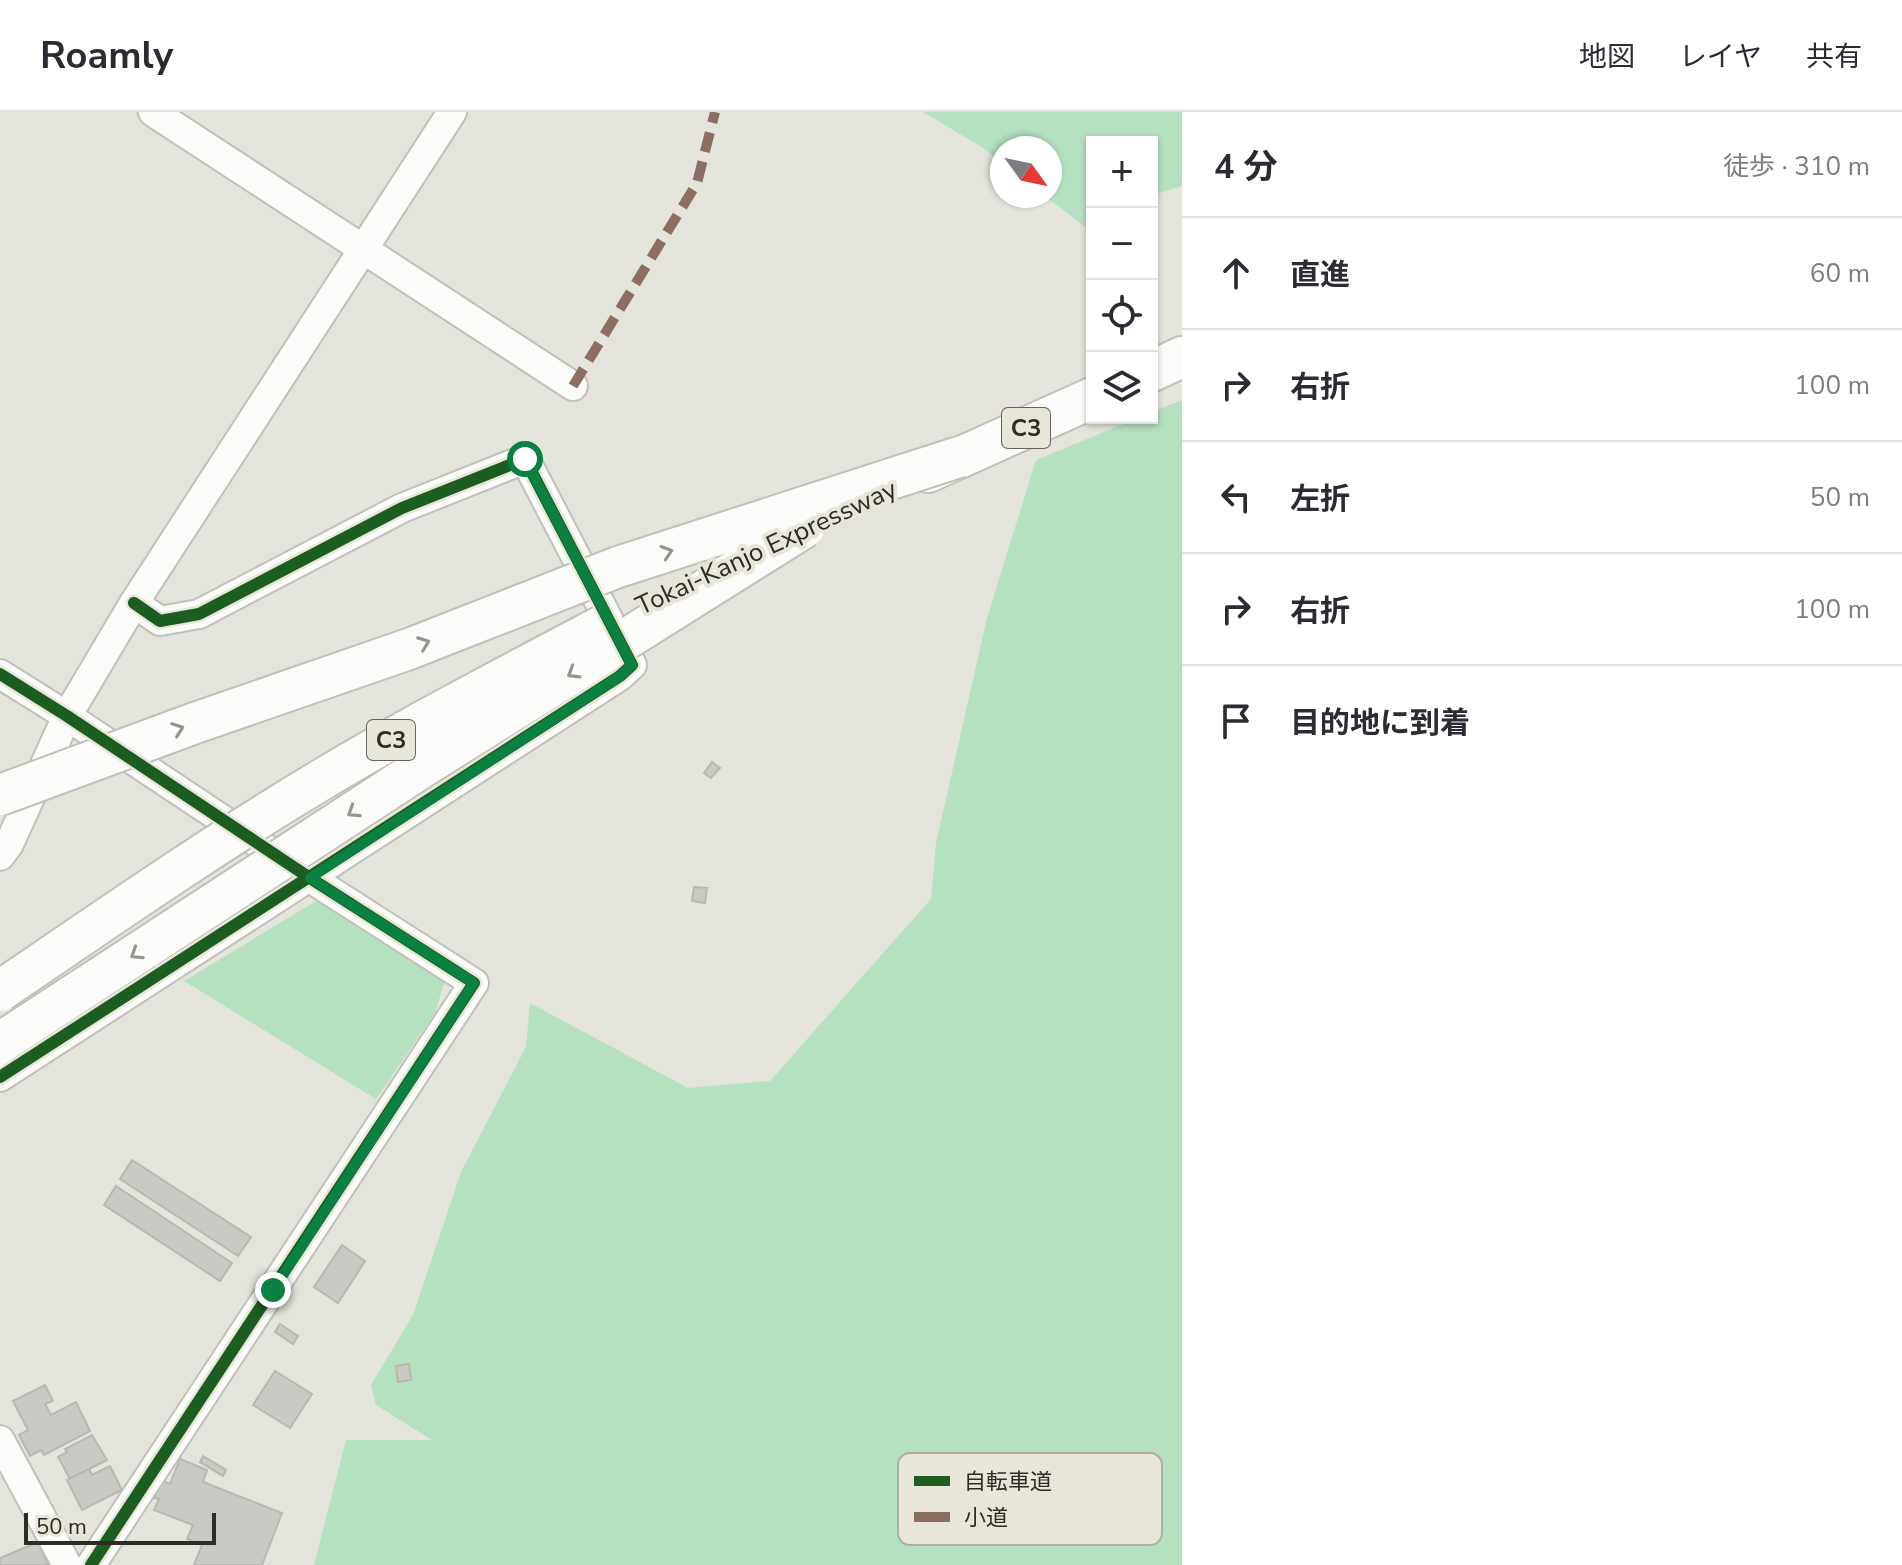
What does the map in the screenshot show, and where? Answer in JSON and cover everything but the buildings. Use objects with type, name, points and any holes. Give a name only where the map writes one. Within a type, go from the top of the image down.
[{"type":"highway","points":[[1158,368],[1182,357]]},
{"type":"highway","name":"Tokai-Kanjo Expressway","points":[[0,991],[192,861],[321,780],[452,705],[631,611],[805,527],[1086,401]]},
{"type":"highway","points":[[14,799],[195,723],[409,649],[618,567],[959,457]]},
{"type":"highway","points":[[0,1043],[421,768],[805,527]]},
{"type":"street","points":[[153,112],[573,386]]},
{"type":"street","points":[[0,856],[9,844],[14,799],[134,603],[452,112]]},
{"type":"street","points":[[0,1077],[620,676],[632,665],[525,459],[402,508],[199,614],[160,621],[134,603]]},
{"type":"street","points":[[0,674],[474,983],[91,1565]]},
{"type":"street","points":[[0,787],[14,799]]},
{"type":"street","points":[[0,1440],[67,1565]]},
{"type":"green space","points":[[923,112],[1182,112],[1182,186],[1158,193],[1158,136],[1086,136],[1086,227],[1061,208],[1062,136],[990,136],[990,154]]},
{"type":"green space","points":[[1182,400],[1182,1565],[314,1565],[346,1440],[432,1440],[376,1405],[371,1385],[413,1315],[461,1172],[526,1047],[530,1003],[688,1088],[770,1081],[931,899],[936,843],[987,618],[1036,460],[1123,424],[1158,424],[1158,410]]},
{"type":"green space","points":[[321,898],[445,980],[435,1013],[376,1099],[184,981]]},
{"type":"marked path","points":[[573,386],[697,183],[715,112]]},
{"type":"cycle path","points":[[0,1077],[620,676],[632,665],[525,459],[402,508],[199,614],[160,621],[134,603]]},
{"type":"cycle path","points":[[0,674],[474,983],[91,1565]]},
{"type":"route","points":[[273,1290],[474,983],[310,878],[620,676],[632,665],[525,459]]}]
